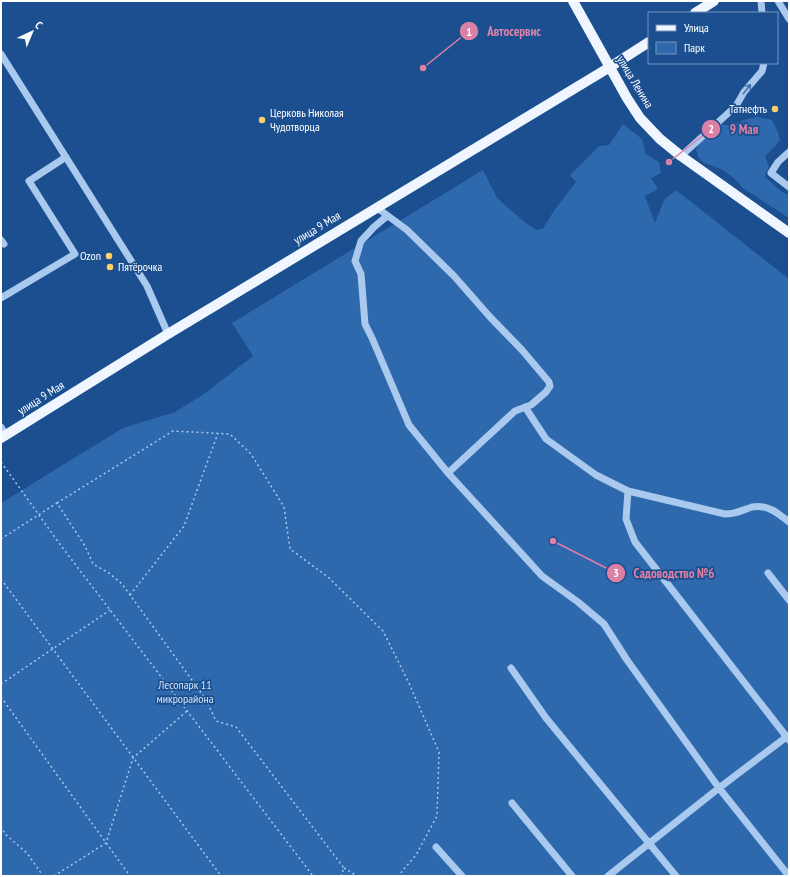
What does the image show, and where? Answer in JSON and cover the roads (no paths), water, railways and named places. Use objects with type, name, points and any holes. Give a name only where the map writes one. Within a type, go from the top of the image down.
[{"type":"main road","name":"улица Ленина","points":[[573,1],[627,98],[640,118],[660,139],[681,156],[789,233]]},
{"type":"main road","points":[[697,12],[714,1]]},
{"type":"main road","name":"улица 9 Мая","points":[[3,433],[648,43]]},
{"type":"lane","points":[[761,1],[762,12]]},
{"type":"lane","points":[[778,1],[789,19]]},
{"type":"lane","points":[[1,54],[147,286],[168,334]]},
{"type":"lane","points":[[681,156],[736,106],[744,92],[762,70],[764,64]]},
{"type":"lane","points":[[788,186],[771,173],[778,162],[789,152]]},
{"type":"lane","points":[[1,298],[75,254],[29,180],[66,157]]},
{"type":"lane","points":[[376,207],[407,230],[454,276],[490,317],[522,350],[549,382],[550,386],[546,392],[531,405],[515,411],[448,473]]},
{"type":"lane","points":[[387,216],[361,241],[355,261],[361,274],[365,324],[409,425],[448,473],[542,576],[578,602],[604,624],[627,660],[719,788],[789,876]]},
{"type":"lane","points":[[525,407],[546,439],[596,475],[628,490],[725,514],[734,514],[752,507],[763,506],[774,510],[789,522]]},
{"type":"lane","points":[[608,876],[719,788],[788,737],[635,542],[626,520],[628,490]]},
{"type":"lane","points":[[768,573],[789,600]]},
{"type":"lane","points":[[511,668],[546,718],[650,842],[676,876]]},
{"type":"lane","points":[[512,803],[572,876]]},
{"type":"lane","points":[[436,847],[462,876]]},
{"type":"place","name":"Автосервис","points":[[423,68]]},
{"type":"place","name":"Татнефть","points":[[775,109]]},
{"type":"place","name":"Церковь Николая Чудотворца","points":[[262,120]]},
{"type":"place","name":"9 Мая","points":[[669,162]]},
{"type":"place","name":"Ozon","points":[[109,256]]},
{"type":"place","name":"Пятёрочка","points":[[110,267]]},
{"type":"place","name":"Садоводство №6","points":[[553,541]]},
{"type":"park label","name":"Лесопарк 11 микрорайона","points":[[185,692]]}]
